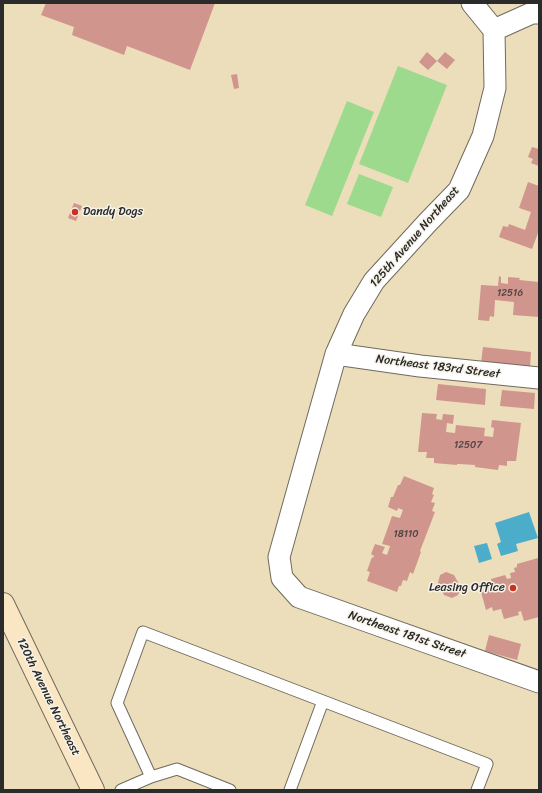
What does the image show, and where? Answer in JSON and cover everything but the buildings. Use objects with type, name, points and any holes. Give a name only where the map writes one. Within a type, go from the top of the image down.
[{"type":"main road","name":"120th Avenue Northeast","points":[[3,604],[93,790]]},
{"type":"street","points":[[472,3],[494,30],[532,14],[539,14]]},
{"type":"street","name":"125th Avenue Northeast","points":[[282,578],[279,557],[336,354],[354,314],[374,281],[458,190],[483,136],[495,88],[494,30]]},
{"type":"street","name":"Northeast 183rd Street","points":[[336,354],[420,366],[539,378]]},
{"type":"street","name":"Northeast 181st Street","points":[[282,578],[299,597],[539,682]]},
{"type":"lane","points":[[151,777],[118,703],[143,632],[487,764],[477,790]]},
{"type":"lane","points":[[290,790],[323,701]]},
{"type":"lane","points":[[121,790],[151,777],[177,769],[230,790]]},
{"type":"green space","points":[[398,66],[447,85],[408,183],[359,164]]},
{"type":"green space","points":[[347,101],[374,112],[332,216],[305,205]]},
{"type":"green space","points":[[359,174],[393,187],[381,217],[347,204]]},
{"type":"water","points":[[529,512],[538,538],[516,544],[518,551],[501,556],[497,544],[501,542],[495,523]]},
{"type":"water","points":[[487,543],[492,559],[479,563],[474,546]]},
{"type":"place","name":"Dandy Dogs","points":[[75,212]]},
{"type":"place","name":"Leasing Office","points":[[513,588]]}]
